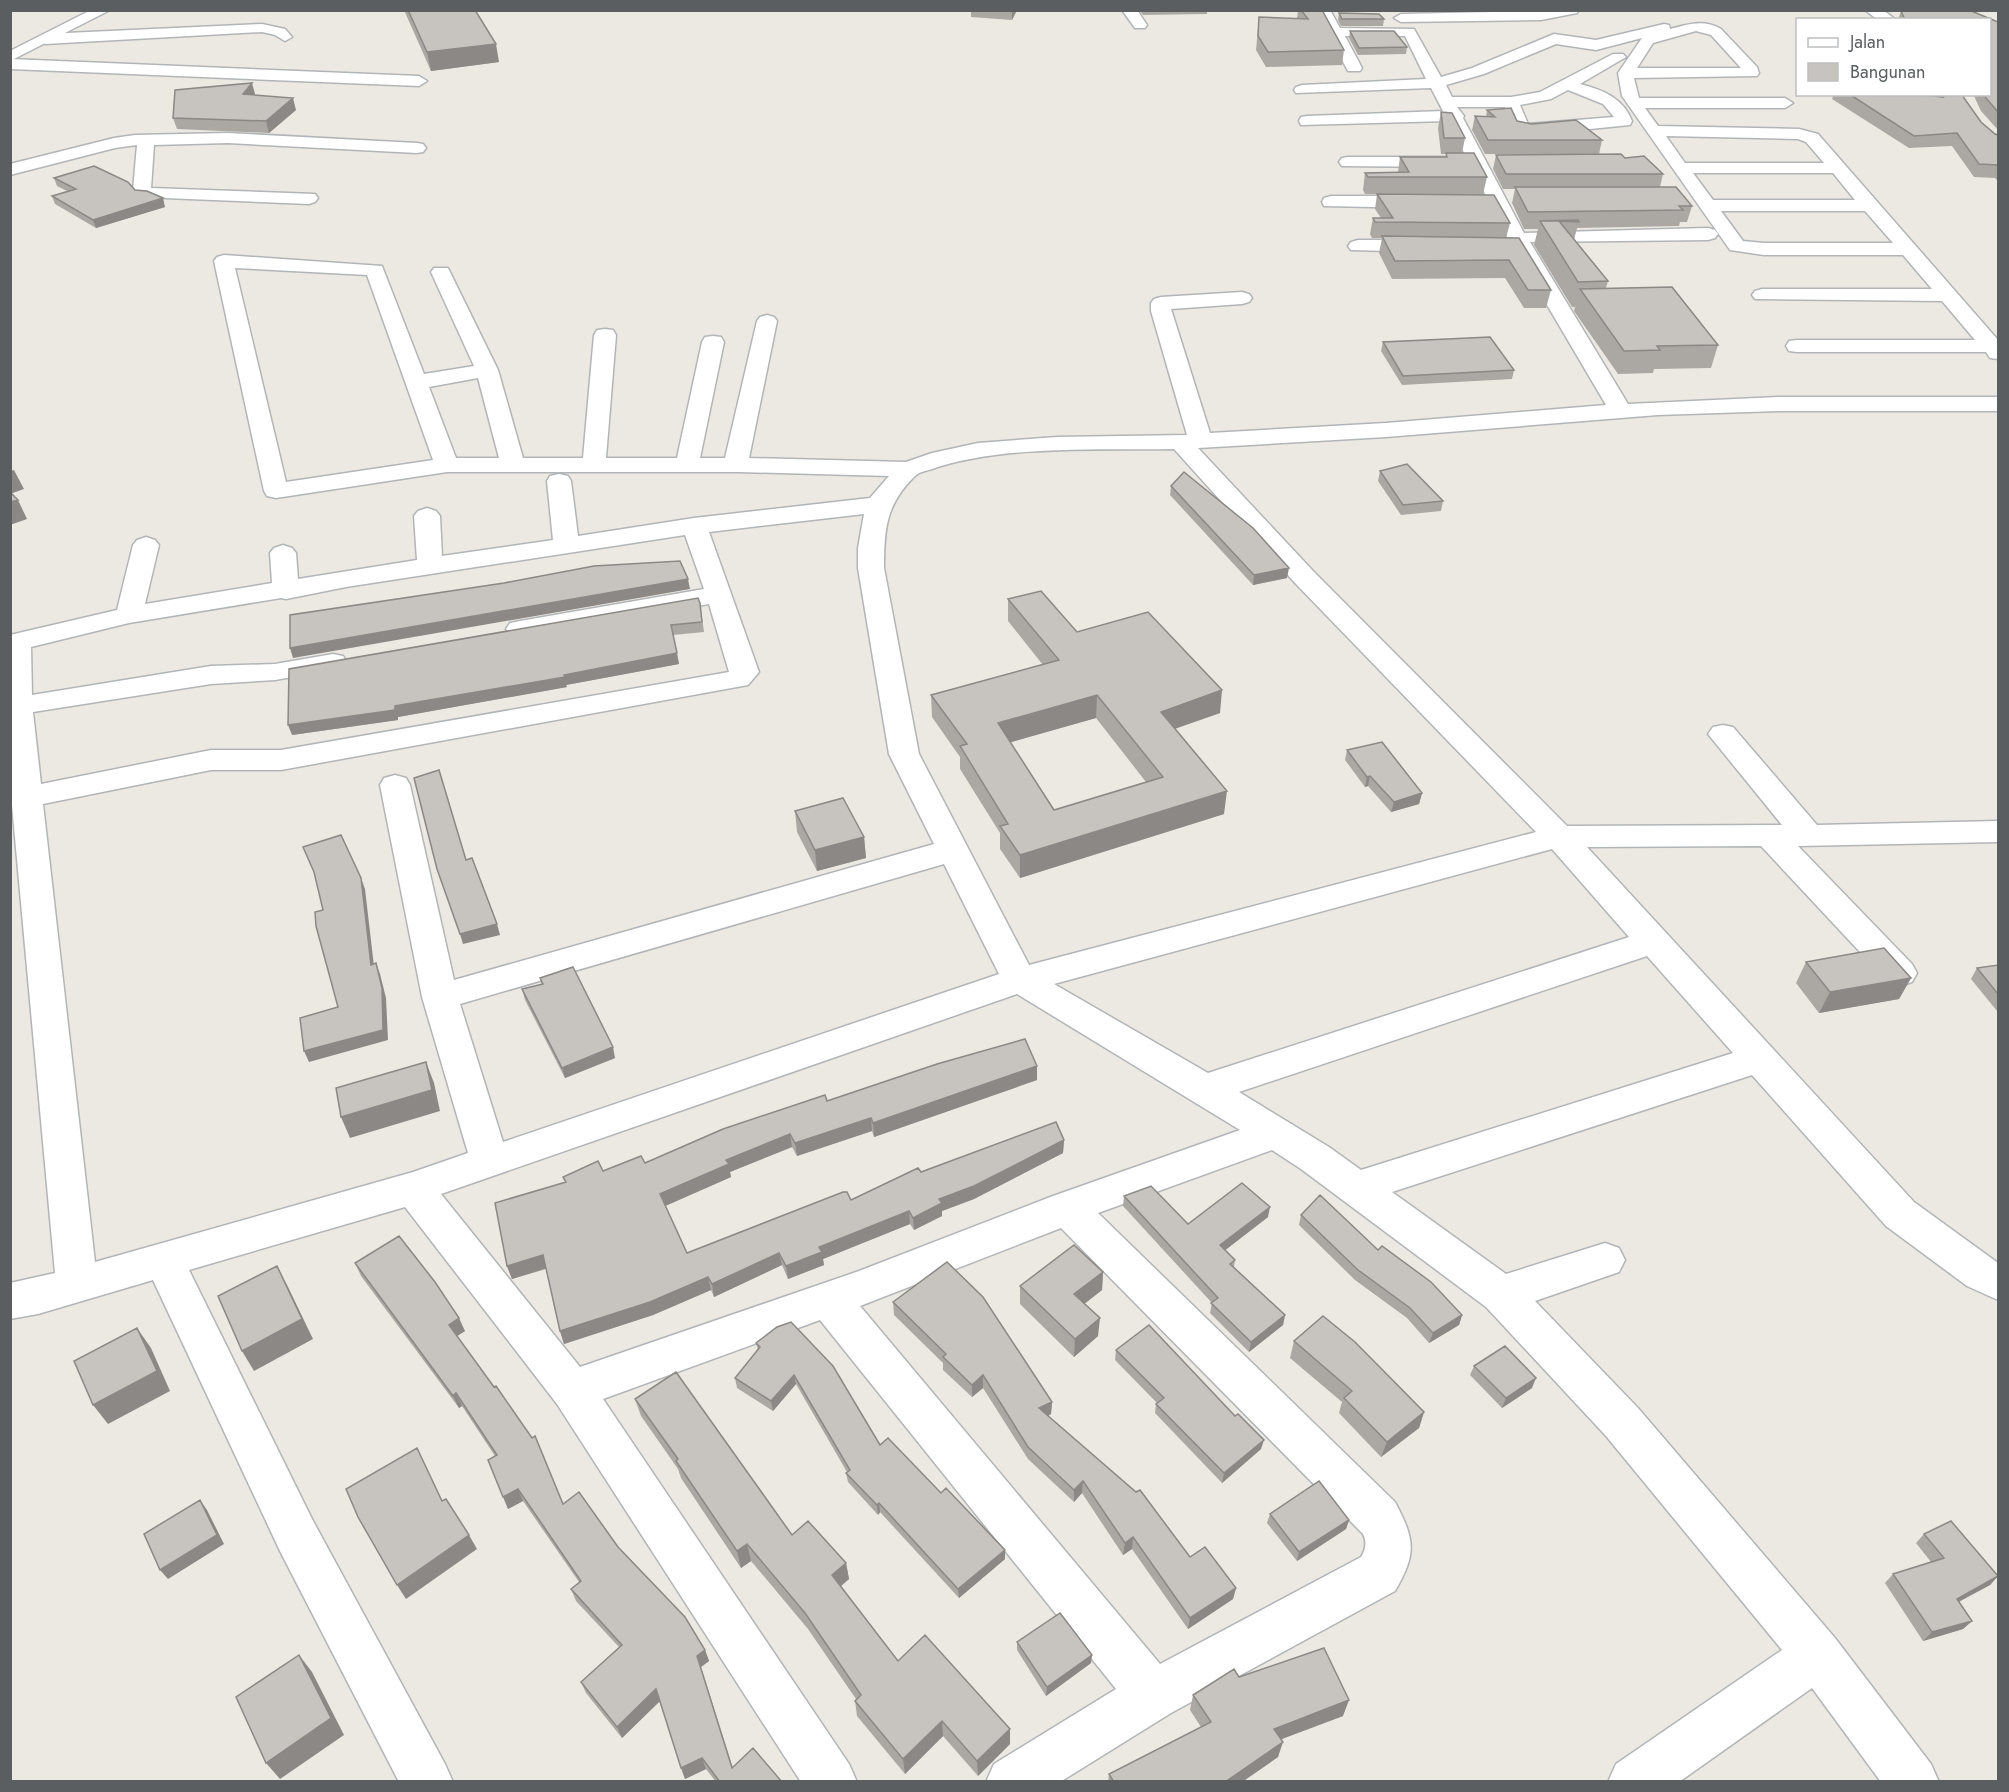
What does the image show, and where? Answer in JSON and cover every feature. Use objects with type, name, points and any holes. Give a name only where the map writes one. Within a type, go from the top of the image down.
[{"type":"street","points":[[10,57],[103,10]]},
{"type":"street","points":[[1129,10],[1140,26]]},
{"type":"street","points":[[1322,10],[1354,68]]},
{"type":"street","points":[[1872,10],[1886,18]]},
{"type":"street","points":[[1335,32],[1403,20],[1490,14],[1541,16],[1568,11]]},
{"type":"street","points":[[1403,20],[1452,109],[1520,242],[1620,409]]},
{"type":"street","points":[[1302,90],[1437,83],[1478,71],[1554,39],[1596,45],[1685,22]]},
{"type":"street","points":[[1626,73],[1750,73],[1751,70],[1713,30],[1702,27],[1648,40],[1626,73],[1625,86],[1633,103],[1737,246],[1764,249],[1908,249]]},
{"type":"street","points":[[45,39],[262,28],[280,32],[285,37]]},
{"type":"street","points":[[1643,46],[1686,47]]},
{"type":"street","points":[[1708,47],[1729,47]]},
{"type":"street","points":[[1545,96],[1618,57]]},
{"type":"street","points":[[10,64],[419,81]]},
{"type":"street","points":[[1511,102],[1521,128],[1530,130],[1624,121],[1614,104],[1594,93],[1566,84]]},
{"type":"street","points":[[1308,121],[1452,109],[1545,96],[1594,93]]},
{"type":"street","points":[[1633,103],[1785,103]]},
{"type":"street","points":[[1653,131],[1799,134],[1812,138],[1995,349]]},
{"type":"street","points":[[10,170],[123,141],[228,138],[417,148]]},
{"type":"street","points":[[146,140],[142,187],[146,193],[309,198]]},
{"type":"street","points":[[1348,162],[1502,162]]},
{"type":"street","points":[[1680,168],[1838,168]]},
{"type":"street","points":[[1477,202],[1520,196]]},
{"type":"street","points":[[1331,202],[1443,202]]},
{"type":"street","points":[[1708,206],[1871,206]]},
{"type":"street","points":[[1499,246],[1520,242],[1708,234]]},
{"type":"street","points":[[1358,246],[1440,246]]},
{"type":"street","points":[[447,465],[375,270],[224,261],[276,491],[447,465],[513,466],[594,463],[908,469],[940,458],[978,450],[1057,444],[1190,441],[1386,430],[1620,409],[1778,404],[1998,404]]},
{"type":"street","points":[[441,272],[487,370],[513,466]]},
{"type":"street","points":[[1762,295],[1948,295]]},
{"type":"street","points":[[1242,298],[1161,303],[1190,441],[1305,578],[1559,837],[1900,1214],[1981,1274],[1998,1282]]},
{"type":"street","points":[[740,465],[736,459],[767,321]]},
{"type":"street","points":[[594,463],[605,335]]},
{"type":"street","points":[[687,465],[713,342]]},
{"type":"street","points":[[1797,345],[1995,349]]},
{"type":"street","points":[[417,382],[487,370]]},
{"type":"street","points":[[908,469],[878,505],[871,548],[871,568],[904,754],[1020,980],[1276,1133],[1356,1188],[1501,1294],[1622,1422],[1818,1655],[1913,1782]]},
{"type":"street","points":[[558,481],[566,545]]},
{"type":"street","points":[[77,1285],[18,706],[17,644],[20,641],[129,615],[430,566],[693,526],[878,505]]},
{"type":"street","points":[[427,516],[430,566]]},
{"type":"street","points":[[27,797],[212,760],[281,760],[738,679],[745,672],[693,526]]},
{"type":"street","points":[[129,615],[146,545]]},
{"type":"street","points":[[283,553],[286,591]]},
{"type":"street","points":[[494,633],[719,594]]},
{"type":"street","points":[[18,706],[211,675],[275,672],[356,658]]},
{"type":"street","points":[[1723,734],[1808,836]]},
{"type":"street","points":[[395,785],[440,997],[490,1162]]},
{"type":"street","points":[[10,1301],[38,1296],[413,1188],[1020,980],[1559,837],[1808,836],[1998,831]]},
{"type":"street","points":[[1770,836],[1900,974]]},
{"type":"street","points":[[440,997],[953,850]]},
{"type":"street","points":[[1204,1089],[1654,941]]},
{"type":"street","points":[[1356,1188],[1759,1059]]},
{"type":"street","points":[[572,1390],[829,1300],[1067,1208],[1276,1133]]},
{"type":"street","points":[[413,1188],[572,1390],[831,1782]]},
{"type":"street","points":[[1012,1782],[1153,1695],[1378,1574],[1387,1559],[1389,1536],[1379,1518],[1067,1208]]},
{"type":"street","points":[[164,1260],[296,1535],[427,1782]]},
{"type":"street","points":[[1501,1294],[1605,1260]]},
{"type":"street","points":[[829,1300],[1153,1695]]},
{"type":"street","points":[[1634,1782],[1818,1655]]},
{"type":"building","points":[[408,10],[475,10],[496,44],[427,52]]},
{"type":"building","points":[[1301,10],[1322,10],[1344,50],[1268,52],[1258,36],[1259,17],[1308,19]]},
{"type":"building","points":[[1969,10],[1988,18],[1904,18],[1901,11]]},
{"type":"building","points":[[1339,13],[1379,14],[1384,19],[1342,19]]},
{"type":"building","points":[[1991,19],[1998,22],[1998,112],[1985,96],[1991,96]]},
{"type":"building","points":[[1350,31],[1394,31],[1407,47],[1359,48]]},
{"type":"building","points":[[252,83],[243,94],[293,98],[266,121],[173,118],[175,90]]},
{"type":"building","points":[[1852,96],[1964,96],[1981,122],[1998,135],[1998,165],[1979,164],[1957,133],[1914,136]]},
{"type":"building","points":[[1511,108],[1517,121],[1532,124],[1576,120],[1602,140],[1488,140],[1475,116],[1495,117],[1487,110]]},
{"type":"building","points":[[1441,112],[1452,113],[1465,138],[1444,138]]},
{"type":"building","points":[[1446,153],[1474,153],[1487,177],[1368,177],[1365,173],[1409,172],[1400,157],[1447,157]]},
{"type":"building","points":[[1621,154],[1625,158],[1644,156],[1663,174],[1506,174],[1496,155]]},
{"type":"building","points":[[94,166],[128,182],[135,190],[147,191],[163,198],[93,220],[52,196],[76,189],[54,178]]},
{"type":"building","points":[[1515,187],[1676,187],[1692,206],[1679,206],[1683,210],[1528,212]]},
{"type":"building","points":[[1377,194],[1494,195],[1510,223],[1375,222],[1373,218],[1393,218]]},
{"type":"building","points":[[1578,220],[1579,222],[1559,221],[1608,281],[1578,282],[1540,221]]},
{"type":"building","points":[[1382,236],[1519,238],[1551,290],[1528,290],[1509,260],[1395,261]]},
{"type":"building","points":[[1672,287],[1718,345],[1657,346],[1660,350],[1624,351],[1580,289]]},
{"type":"building","points":[[1490,337],[1514,370],[1403,376],[1383,342]]},
{"type":"building","points":[[1407,464],[1443,501],[1403,505],[1380,471]]},
{"type":"building","points":[[1184,472],[1253,528],[1289,568],[1254,575],[1171,486]]},
{"type":"building","points":[[10,492],[18,500],[10,502]]},
{"type":"building","points":[[680,561],[688,579],[290,648],[290,615],[504,583],[594,566]]},
{"type":"building","points":[[1041,591],[1077,632],[1148,612],[1222,690],[1161,712],[1227,791],[1020,855],[1000,826],[1008,824],[960,746],[967,744],[931,695],[1059,660],[1008,599]],"holes":[[[1097,695],[1163,777],[1054,810],[998,723]]]},
{"type":"building","points":[[698,598],[702,622],[671,625],[677,653],[564,675],[565,677],[395,706],[395,710],[288,725],[289,669]]},
{"type":"building","points":[[1382,742],[1422,793],[1394,802],[1370,776],[1367,777],[1347,750]]},
{"type":"building","points":[[439,770],[466,860],[472,858],[497,924],[460,934],[437,869],[414,778]]},
{"type":"building","points":[[843,798],[864,837],[815,850],[795,811]]},
{"type":"building","points":[[341,835],[361,878],[371,965],[376,963],[382,988],[383,1030],[304,1051],[300,1018],[338,1007],[316,926],[315,912],[323,910],[314,872],[303,847]]},
{"type":"building","points":[[1884,948],[1911,978],[1830,992],[1806,962]]},
{"type":"building","points":[[1998,965],[1998,994],[1977,968]]},
{"type":"building","points":[[573,967],[613,1047],[562,1068],[522,989],[543,984],[540,978]]},
{"type":"building","points":[[1025,1039],[1037,1066],[873,1123],[871,1118],[795,1143],[790,1134],[726,1160],[729,1164],[660,1194],[687,1253],[843,1192],[847,1192],[851,1200],[918,1168],[921,1172],[1056,1122],[1064,1140],[974,1186],[939,1199],[942,1203],[913,1218],[909,1211],[819,1247],[822,1252],[786,1266],[779,1253],[712,1284],[708,1277],[650,1302],[560,1331],[543,1255],[507,1266],[495,1203],[566,1182],[563,1177],[598,1161],[603,1171],[641,1156],[645,1163],[723,1129],[825,1095],[827,1101],[937,1064]]},
{"type":"building","points":[[426,1062],[432,1090],[341,1117],[336,1088]]},
{"type":"building","points":[[1242,1183],[1270,1207],[1220,1245],[1235,1260],[1230,1264],[1285,1315],[1251,1342],[1211,1303],[1218,1298],[1124,1196],[1151,1186],[1188,1224]]},
{"type":"building","points":[[1320,1195],[1378,1250],[1382,1246],[1431,1282],[1462,1315],[1433,1333],[1410,1308],[1358,1270],[1301,1215]]},
{"type":"building","points":[[399,1236],[435,1282],[459,1318],[449,1325],[532,1438],[535,1436],[563,1504],[579,1492],[618,1547],[685,1617],[705,1650],[697,1656],[732,1768],[753,1748],[782,1782],[720,1782],[702,1758],[681,1768],[656,1689],[617,1727],[581,1682],[622,1645],[571,1589],[581,1581],[518,1489],[503,1497],[488,1460],[497,1455],[456,1393],[453,1396],[355,1263]]},
{"type":"building","points":[[1074,1245],[1103,1272],[1074,1294],[1100,1318],[1075,1339],[1020,1286]]},
{"type":"building","points":[[947,1262],[983,1297],[1052,1402],[1039,1408],[1136,1492],[1140,1490],[1190,1557],[1205,1547],[1236,1588],[1190,1618],[1133,1537],[1125,1543],[1083,1481],[1074,1490],[1028,1447],[983,1375],[972,1385],[943,1357],[946,1354],[893,1302]]},
{"type":"building","points":[[277,1266],[302,1319],[242,1351],[218,1296]]},
{"type":"building","points":[[1323,1316],[1355,1342],[1424,1412],[1387,1442],[1344,1398],[1352,1391],[1294,1341]]},
{"type":"building","points":[[791,1322],[833,1366],[880,1445],[888,1438],[941,1493],[946,1488],[1005,1550],[958,1589],[879,1503],[877,1505],[846,1473],[850,1470],[794,1375],[771,1401],[735,1378],[760,1347],[756,1343],[777,1327]]},
{"type":"building","points":[[1149,1325],[1235,1416],[1238,1414],[1264,1440],[1224,1473],[1156,1404],[1164,1398],[1116,1350]]},
{"type":"building","points":[[137,1328],[157,1371],[93,1405],[74,1361]]},
{"type":"building","points":[[1505,1346],[1536,1378],[1506,1398],[1474,1366]]},
{"type":"building","points":[[676,1372],[792,1535],[808,1521],[846,1563],[832,1575],[898,1661],[925,1635],[1010,1729],[977,1761],[942,1721],[903,1759],[855,1701],[861,1695],[805,1613],[747,1544],[737,1551],[676,1461],[678,1459],[635,1399]]},
{"type":"building","points":[[417,1448],[442,1501],[446,1499],[469,1535],[397,1585],[358,1517],[346,1489]]},
{"type":"building","points":[[1319,1481],[1349,1520],[1299,1552],[1270,1514]]},
{"type":"building","points":[[200,1500],[217,1535],[160,1570],[144,1534]]},
{"type":"building","points":[[1951,1521],[1998,1576],[1957,1599],[1972,1621],[1932,1632],[1893,1574],[1944,1558],[1924,1534]]},
{"type":"building","points":[[1060,1613],[1092,1655],[1047,1687],[1017,1642]]},
{"type":"building","points":[[1324,1648],[1349,1700],[1274,1729],[1283,1742],[1228,1780],[1229,1782],[1114,1782],[1109,1774],[1211,1722],[1193,1695],[1234,1669],[1239,1677]]},
{"type":"building","points":[[299,1655],[331,1718],[266,1763],[236,1697]]}]
